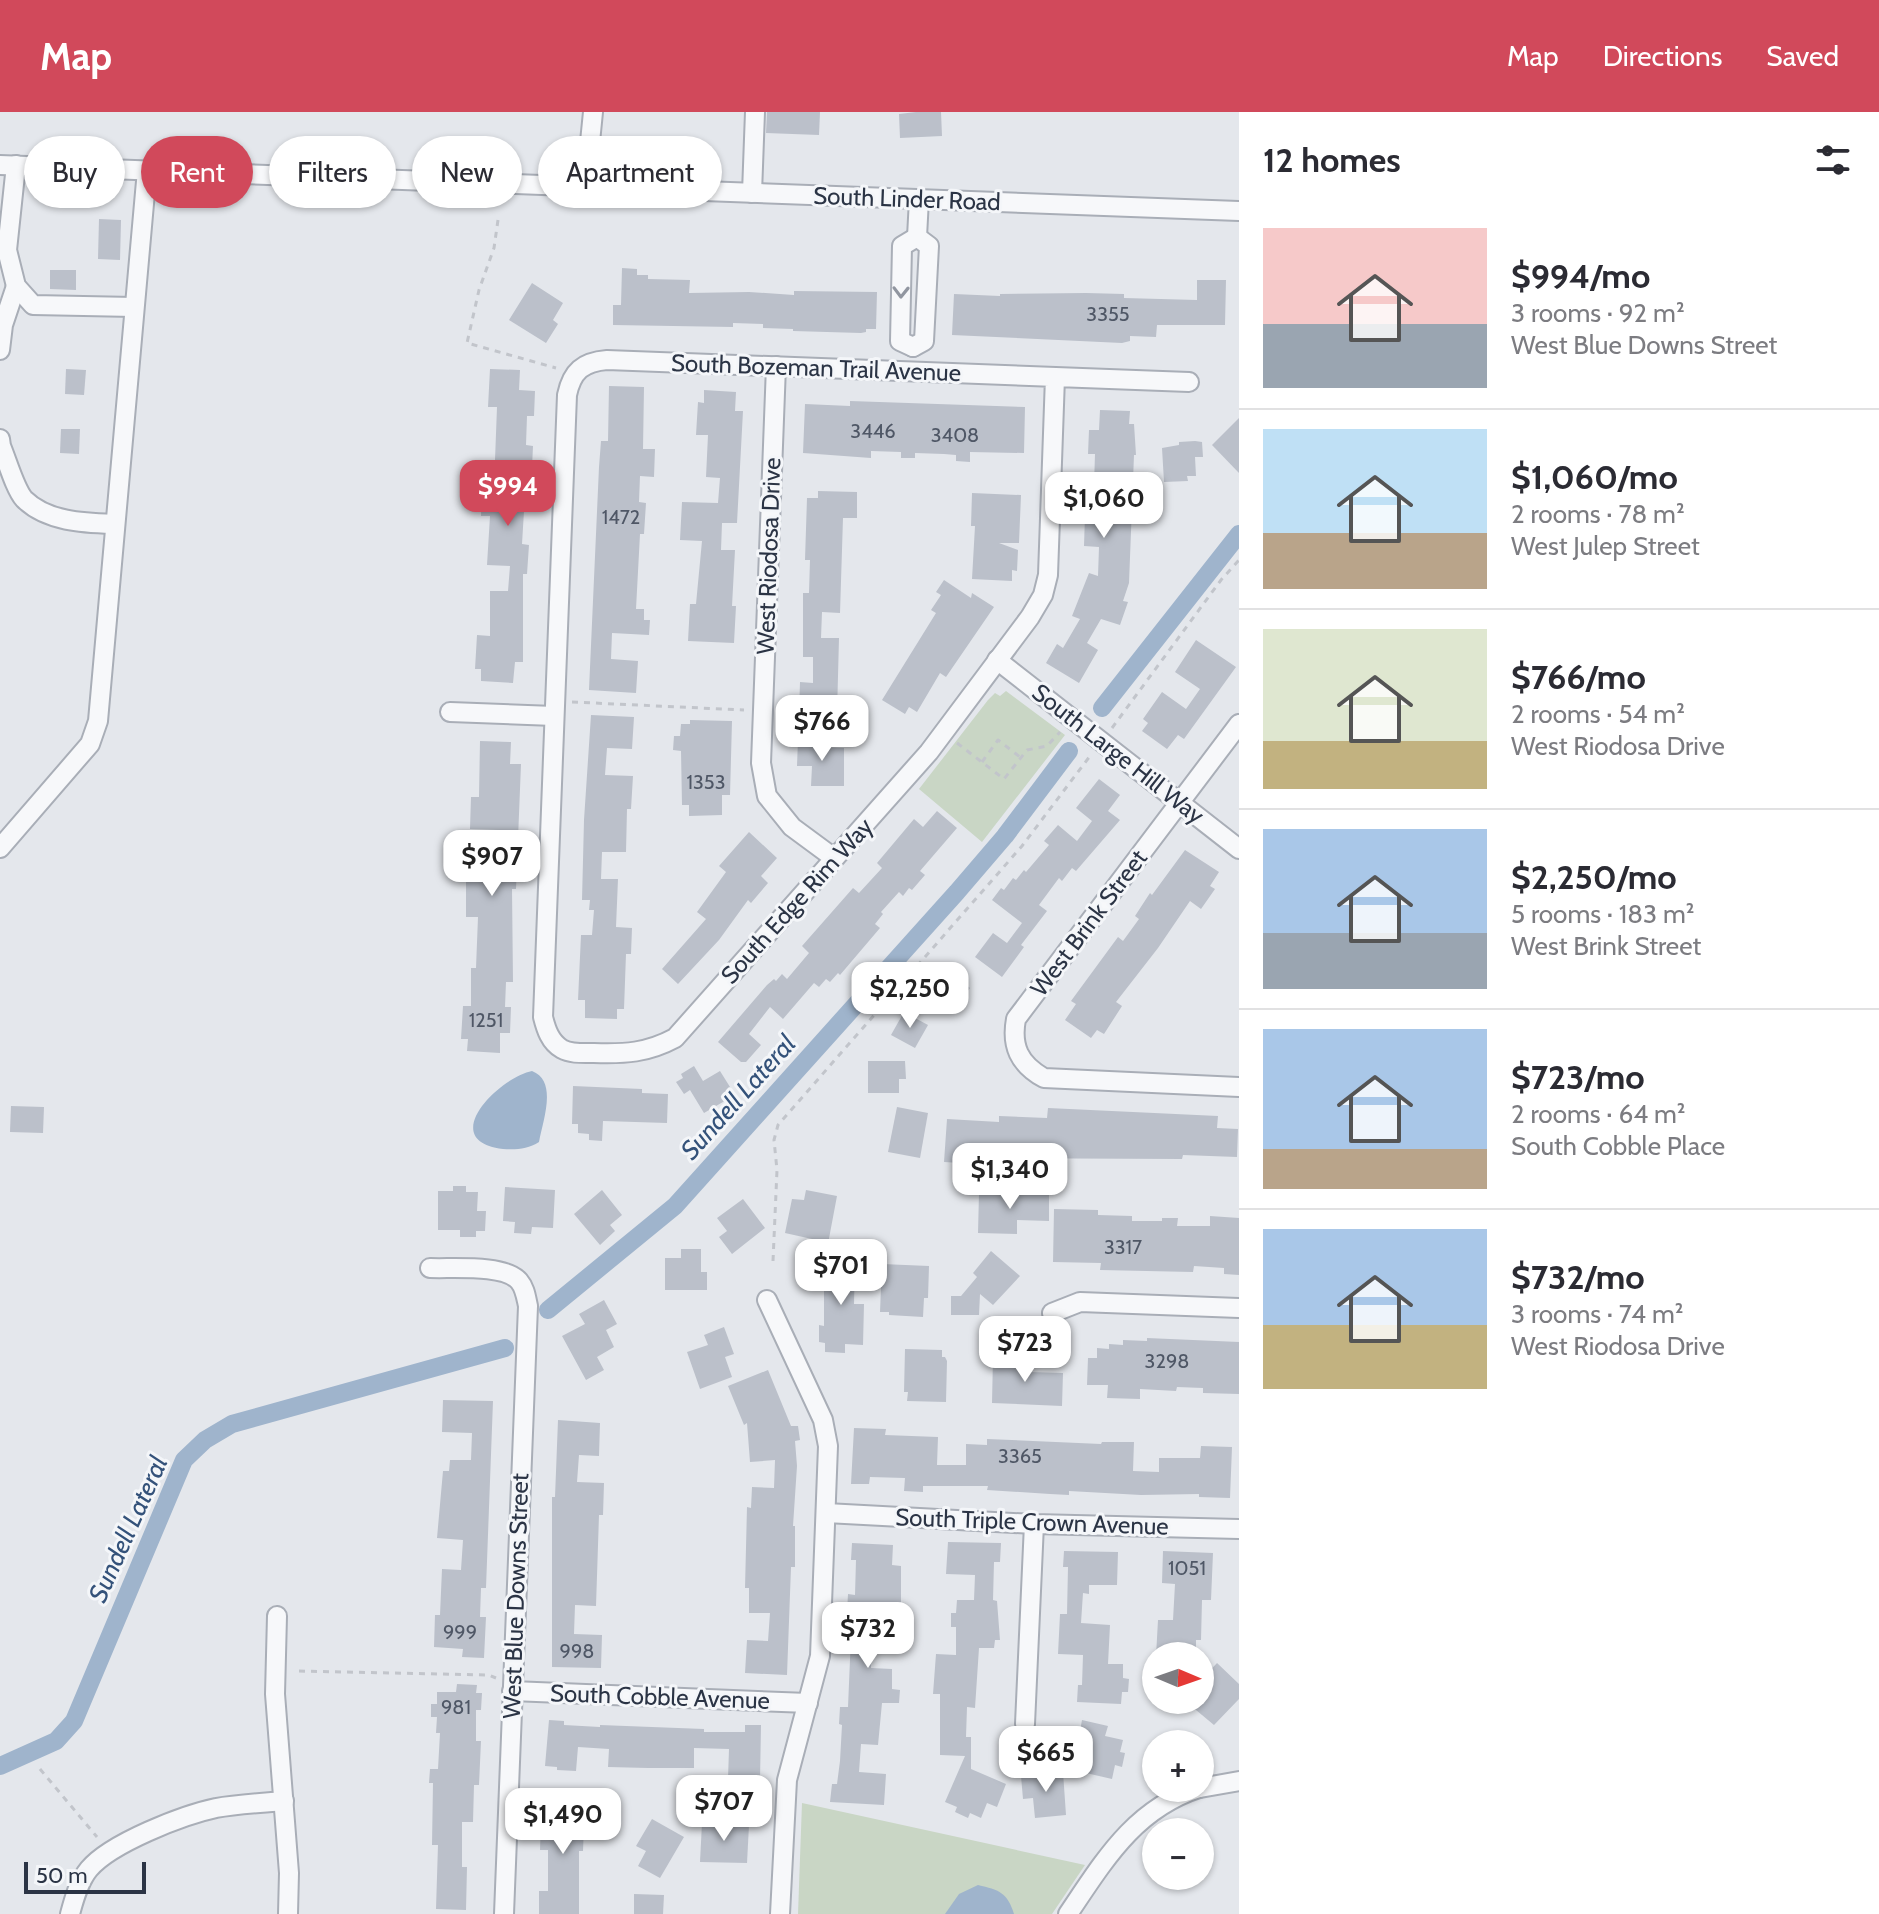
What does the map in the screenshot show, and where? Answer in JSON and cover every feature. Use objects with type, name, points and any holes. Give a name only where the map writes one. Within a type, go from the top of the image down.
[{"type":"street","points":[[591,136],[593,112]]},
{"type":"street","points":[[752,193],[755,112]]},
{"type":"street","points":[[8,165],[7,250],[16,286],[33,305],[134,307]]},
{"type":"street","name":"South Linder Road","points":[[8,165],[141,170]]},
{"type":"street","name":"South Linder Road","points":[[253,174],[538,185]]},
{"type":"street","name":"South Linder Road","points":[[722,192],[1239,211]]},
{"type":"street","points":[[917,237],[919,199]]},
{"type":"street","points":[[0,848],[90,744],[98,721],[143,208]]},
{"type":"street","points":[[913,347],[924,341],[929,246],[917,237]]},
{"type":"street","points":[[913,347],[900,341],[902,246],[917,237]]},
{"type":"street","points":[[0,350],[3,325],[16,286]]},
{"type":"street","points":[[912,372],[913,347]]},
{"type":"street","name":"South Bozeman Trail Avenue","points":[[554,716],[567,395],[570,380],[579,368],[592,361],[1189,382]]},
{"type":"street","name":"West Riodosa Drive","points":[[776,366],[761,763],[767,796],[792,827],[834,858]]},
{"type":"street","name":"South Edge Rim Way","points":[[554,716],[543,1017],[546,1030],[553,1041],[570,1052],[631,1054],[656,1049],[675,1038],[929,752],[1030,617],[1043,595],[1048,575],[1055,377]]},
{"type":"street","points":[[0,439],[23,498],[49,515],[85,523],[114,524]]},
{"type":"street","name":"South Large Hill Way","points":[[997,660],[1239,849]]},
{"type":"street","points":[[450,712],[554,716]]},
{"type":"street","name":"West Brink Street","points":[[1239,724],[1016,1019],[1013,1036],[1016,1050],[1024,1063],[1044,1078],[1239,1087]]},
{"type":"street","name":"West Blue Downs Street","points":[[430,1268],[494,1270],[507,1274],[519,1281],[528,1306],[506,1686],[504,1914]]},
{"type":"street","points":[[767,1300],[827,1433],[820,1656],[787,1780],[780,1914]]},
{"type":"street","points":[[1052,1313],[1080,1302],[1239,1308]]},
{"type":"street","name":"South Triple Crown Avenue","points":[[826,1513],[1034,1524],[1239,1529]]},
{"type":"street","points":[[1025,1724],[1034,1524]]},
{"type":"street","points":[[277,1616],[275,1694],[289,1873],[288,1914]]},
{"type":"street","name":"South Cobble Avenue","points":[[506,1686],[808,1703]]},
{"type":"street","points":[[1214,1785],[1239,1781]]},
{"type":"street","points":[[70,1914],[76,1892],[88,1871],[100,1858],[125,1843],[191,1815],[220,1807],[284,1801]]},
{"type":"street","points":[[1068,1914],[1119,1840],[1156,1808],[1169,1802]]},
{"type":"path","points":[[498,220],[494,248],[479,290],[467,343],[556,368]]},
{"type":"path","points":[[773,1261],[777,1170],[774,1140],[778,1125],[1022,846],[1239,560]]},
{"type":"path","points":[[570,702],[748,710]]},
{"type":"path","points":[[954,741],[1004,779],[1027,750],[1047,746],[1062,729]]},
{"type":"path","points":[[982,762],[998,740],[1020,757]]},
{"type":"path","points":[[299,1671],[489,1675],[506,1686]]},
{"type":"path","points":[[40,1769],[97,1837]]},
{"type":"green space","points":[[1006,691],[1065,735],[982,842],[919,789],[988,700],[995,693],[1000,696]]},
{"type":"green space","points":[[802,1803],[1085,1865],[1052,1914],[798,1914]]},
{"type":"water","points":[[532,1071],[545,1083],[547,1092],[539,1142],[526,1148],[513,1149],[484,1144],[474,1134],[474,1123],[480,1110],[504,1085]]},
{"type":"water","points":[[978,1885],[1001,1893],[1014,1914],[945,1914],[959,1894]]},
{"type":"building","points":[[767,112],[820,112],[819,135],[766,133]]},
{"type":"building","points":[[941,112],[942,136],[900,138],[899,114]]},
{"type":"building","points":[[99,219],[121,220],[120,260],[98,259]]},
{"type":"building","points":[[622,268],[637,269],[637,275],[648,275],[648,279],[690,280],[689,293],[794,295],[794,291],[877,292],[876,329],[866,329],[861,333],[793,331],[763,328],[763,324],[733,323],[733,327],[613,325],[613,305],[621,305]]},
{"type":"building","points":[[50,270],[76,270],[76,290],[50,289]]},
{"type":"building","points":[[1197,280],[1226,280],[1225,325],[1157,325],[1156,337],[1130,336],[1130,341],[1122,343],[952,335],[954,294],[1086,293],[1124,294],[1124,298],[1197,300]]},
{"type":"building","points":[[532,283],[563,303],[553,320],[558,324],[546,343],[509,320]]},
{"type":"building","points":[[66,369],[86,370],[84,395],[65,394]]},
{"type":"building","points":[[490,369],[520,370],[519,390],[535,391],[534,416],[527,416],[526,445],[533,446],[530,511],[524,511],[522,544],[529,545],[527,574],[523,574],[523,662],[515,662],[513,683],[481,681],[481,669],[475,669],[477,635],[490,636],[490,591],[508,591],[510,566],[487,565],[490,516],[481,516],[482,490],[513,490],[514,460],[495,460],[497,407],[488,407]]},
{"type":"building","points":[[609,386],[644,387],[643,449],[655,449],[654,477],[640,476],[639,502],[646,503],[644,534],[640,534],[636,609],[644,609],[644,620],[650,620],[649,635],[612,633],[611,659],[638,661],[636,693],[589,690],[599,467],[601,441],[608,441]]},
{"type":"building","points":[[704,390],[736,392],[735,411],[743,411],[737,523],[722,523],[721,550],[735,550],[734,643],[688,641],[690,604],[696,604],[702,541],[680,540],[682,502],[718,503],[720,478],[706,477],[708,435],[696,435],[698,402],[704,403]]},
{"type":"building","points":[[850,401],[1025,407],[1024,453],[970,452],[970,462],[956,461],[956,455],[944,454],[915,453],[915,458],[901,458],[901,452],[871,451],[871,458],[803,453],[805,404],[850,406]]},
{"type":"building","points":[[1100,410],[1130,411],[1129,424],[1134,424],[1136,455],[1129,583],[1123,601],[1128,602],[1120,625],[1101,619],[1087,643],[1098,650],[1079,683],[1046,663],[1057,644],[1063,648],[1080,619],[1072,616],[1089,573],[1098,576],[1099,547],[1084,546],[1086,485],[1094,485],[1095,454],[1088,454],[1089,430],[1099,430]]},
{"type":"building","points":[[1239,418],[1239,473],[1212,445]]},
{"type":"building","points":[[61,429],[80,429],[79,454],[60,453]]},
{"type":"building","points":[[1202,442],[1203,457],[1195,457],[1196,476],[1187,476],[1188,481],[1164,482],[1162,448]]},
{"type":"building","points":[[818,491],[857,492],[857,518],[843,518],[840,613],[822,612],[821,638],[839,638],[837,714],[799,713],[800,682],[813,683],[813,657],[803,657],[803,593],[809,593],[810,560],[805,560],[807,498],[818,498]]},
{"type":"building","points":[[972,493],[1021,495],[1019,543],[999,543],[1018,550],[1017,571],[1012,570],[1012,581],[972,579],[975,526],[971,526]]},
{"type":"building","points":[[944,580],[971,598],[972,593],[994,607],[946,677],[940,673],[917,712],[909,707],[905,714],[882,700],[936,613],[931,610],[941,595],[936,592]]},
{"type":"building","points":[[1196,640],[1236,667],[1184,739],[1178,735],[1167,749],[1142,731],[1148,723],[1143,719],[1162,692],[1186,709],[1200,689],[1175,672]]},
{"type":"building","points":[[591,715],[634,717],[632,749],[607,748],[605,775],[633,776],[631,809],[627,809],[626,852],[602,852],[601,879],[618,879],[616,927],[632,928],[631,954],[626,954],[624,1009],[617,1009],[617,1019],[585,1018],[585,1000],[578,1000],[581,935],[592,935],[594,910],[589,910],[590,900],[582,900]]},
{"type":"building","points":[[690,720],[732,721],[730,795],[722,795],[722,815],[689,816],[689,805],[682,805],[681,751],[673,750],[674,736],[680,736],[681,724],[690,724]]},
{"type":"building","points":[[798,740],[817,740],[817,747],[844,748],[844,786],[811,786],[812,766],[797,766]]},
{"type":"building","points":[[480,741],[511,742],[510,764],[521,764],[516,889],[512,889],[513,982],[506,982],[505,1007],[511,1007],[510,1033],[500,1033],[500,1053],[467,1051],[468,1039],[461,1039],[463,1006],[471,1006],[471,968],[476,968],[478,917],[466,917],[466,869],[460,869],[460,854],[498,856],[499,830],[470,829],[471,797],[479,797]]},
{"type":"building","points":[[1099,779],[1120,795],[1108,811],[1120,820],[1076,871],[1072,868],[1062,881],[1059,878],[1039,905],[1047,911],[1002,977],[975,957],[993,933],[1007,943],[1022,923],[992,900],[1013,878],[1016,880],[1024,870],[1026,872],[1049,845],[1044,841],[1058,825],[1077,841],[1092,821],[1076,808]]},
{"type":"building","points":[[937,811],[957,828],[920,871],[925,875],[903,896],[899,892],[881,912],[883,914],[875,924],[880,928],[840,975],[838,973],[830,982],[826,979],[819,987],[814,983],[783,1019],[770,1007],[749,1034],[761,1045],[746,1062],[741,1062],[718,1042],[767,985],[782,974],[787,979],[809,953],[802,946],[853,888],[859,893],[882,868],[877,863],[914,819],[923,827]]},
{"type":"building","points":[[749,832],[777,858],[761,876],[768,883],[751,903],[748,900],[719,940],[678,984],[662,969],[706,919],[697,912],[726,872],[719,866]]},
{"type":"building","points":[[1185,850],[1219,872],[1210,886],[1215,889],[1201,909],[1190,901],[1116,1002],[1122,1006],[1104,1034],[1097,1030],[1091,1038],[1065,1020],[1076,1004],[1071,1001],[1118,937],[1123,941],[1139,919],[1135,916],[1150,893],[1152,895]]},
{"type":"building","points":[[946,969],[970,988],[952,1011],[928,992]]},
{"type":"building","points":[[904,1012],[928,1025],[915,1048],[891,1035]]},
{"type":"building","points":[[868,1061],[905,1061],[906,1079],[899,1079],[899,1093],[868,1093]]},
{"type":"building","points":[[694,1066],[703,1081],[720,1071],[735,1095],[704,1113],[690,1090],[684,1094],[676,1082],[683,1078],[681,1074]]},
{"type":"building","points":[[573,1086],[642,1089],[642,1093],[668,1094],[667,1123],[603,1121],[602,1141],[589,1140],[589,1134],[578,1133],[578,1124],[572,1124]]},
{"type":"building","points":[[11,1106],[44,1107],[43,1133],[10,1132]]},
{"type":"building","points":[[897,1107],[928,1113],[920,1158],[888,1152]]},
{"type":"building","points":[[1048,1108],[1218,1116],[1217,1128],[1238,1129],[1237,1157],[976,1158],[976,1164],[944,1162],[947,1119],[999,1122],[999,1116],[1047,1118]]},
{"type":"building","points":[[453,1186],[466,1186],[466,1192],[478,1192],[477,1211],[486,1211],[485,1231],[476,1231],[476,1237],[460,1237],[460,1230],[438,1230],[438,1191],[453,1191]]},
{"type":"building","points":[[505,1187],[555,1190],[553,1228],[532,1227],[531,1234],[514,1233],[515,1222],[503,1221]]},
{"type":"building","points":[[602,1190],[622,1215],[610,1225],[615,1231],[600,1245],[574,1214]]},
{"type":"building","points":[[806,1190],[837,1196],[827,1249],[810,1245],[812,1239],[785,1233],[792,1199],[804,1200]]},
{"type":"building","points":[[979,1193],[1049,1195],[1049,1221],[1017,1220],[1017,1234],[978,1233]]},
{"type":"building","points":[[743,1199],[765,1228],[732,1254],[719,1237],[727,1231],[717,1218]]},
{"type":"building","points":[[1054,1209],[1098,1210],[1098,1215],[1132,1216],[1132,1221],[1178,1218],[1177,1226],[1210,1226],[1210,1216],[1239,1218],[1239,1275],[1224,1274],[1224,1268],[1194,1266],[1193,1272],[1100,1270],[1101,1263],[1053,1262]]},
{"type":"building","points":[[681,1249],[701,1249],[701,1272],[707,1272],[707,1290],[665,1290],[665,1258],[681,1258]]},
{"type":"building","points":[[991,1251],[1020,1276],[993,1305],[980,1294],[979,1315],[951,1315],[951,1296],[961,1296],[977,1277],[973,1273]]},
{"type":"building","points":[[824,1259],[855,1259],[854,1304],[864,1304],[863,1345],[845,1344],[845,1353],[825,1352],[825,1343],[819,1342],[819,1325],[824,1326]]},
{"type":"building","points":[[882,1264],[929,1266],[928,1298],[924,1298],[923,1317],[880,1312]]},
{"type":"building","points":[[604,1300],[617,1324],[606,1330],[614,1347],[597,1357],[604,1370],[586,1380],[562,1336],[585,1324],[579,1314]]},
{"type":"building","points":[[724,1327],[734,1354],[725,1357],[732,1377],[700,1389],[687,1352],[708,1345],[704,1335]]},
{"type":"building","points":[[1147,1338],[1239,1342],[1239,1394],[1203,1393],[1203,1388],[1177,1387],[1176,1391],[1140,1389],[1140,1399],[1107,1398],[1108,1385],[1087,1385],[1088,1358],[1097,1358],[1097,1348],[1109,1349],[1109,1344],[1123,1345],[1123,1340],[1147,1341]]},
{"type":"building","points":[[905,1349],[942,1350],[942,1357],[947,1361],[946,1402],[907,1401],[908,1392],[904,1392]]},
{"type":"building","points":[[993,1357],[1029,1358],[1029,1372],[1063,1373],[1062,1406],[992,1403]]},
{"type":"building","points":[[768,1370],[791,1426],[798,1426],[800,1440],[795,1441],[795,1567],[791,1567],[787,1675],[745,1673],[747,1640],[768,1641],[770,1613],[749,1613],[749,1588],[745,1588],[747,1507],[751,1508],[752,1487],[774,1488],[775,1460],[750,1462],[747,1423],[744,1425],[728,1386]]},
{"type":"building","points":[[443,1400],[493,1401],[486,1588],[481,1588],[480,1617],[486,1617],[484,1658],[462,1657],[463,1649],[434,1647],[435,1615],[440,1615],[442,1569],[461,1570],[463,1540],[437,1538],[443,1471],[449,1471],[450,1460],[471,1460],[472,1433],[442,1432]]},
{"type":"building","points":[[558,1420],[600,1423],[599,1456],[579,1455],[577,1482],[604,1483],[603,1515],[599,1515],[596,1606],[575,1605],[574,1634],[602,1635],[601,1668],[552,1667],[552,1497],[555,1497]]},
{"type":"building","points":[[854,1428],[886,1429],[885,1435],[938,1437],[937,1465],[966,1465],[966,1444],[987,1445],[987,1439],[1101,1444],[1134,1442],[1133,1471],[1159,1472],[1159,1458],[1200,1458],[1201,1446],[1232,1447],[1230,1498],[1199,1497],[1199,1494],[1069,1491],[1069,1495],[987,1490],[988,1486],[923,1486],[923,1492],[904,1491],[905,1478],[870,1477],[869,1484],[851,1484]]},
{"type":"building","points":[[948,1542],[1001,1543],[1000,1562],[994,1562],[993,1600],[997,1601],[1000,1640],[995,1640],[994,1648],[979,1648],[975,1708],[967,1707],[966,1737],[971,1737],[971,1769],[1006,1784],[997,1807],[987,1803],[981,1818],[970,1813],[968,1818],[955,1812],[957,1807],[945,1802],[965,1756],[940,1755],[940,1694],[933,1694],[936,1654],[956,1655],[956,1627],[951,1627],[951,1613],[956,1613],[957,1600],[974,1600],[975,1575],[946,1574]]},
{"type":"building","points":[[852,1543],[893,1545],[892,1565],[901,1566],[901,1629],[889,1628],[888,1640],[872,1640],[871,1668],[892,1669],[892,1689],[900,1690],[899,1703],[882,1703],[878,1745],[861,1744],[859,1772],[886,1774],[884,1805],[830,1802],[832,1784],[837,1784],[840,1761],[840,1707],[848,1707],[852,1612],[847,1612],[848,1594],[855,1595],[856,1560],[851,1560]]},
{"type":"building","points":[[1064,1551],[1118,1552],[1117,1585],[1089,1585],[1089,1594],[1083,1593],[1081,1623],[1110,1625],[1108,1664],[1123,1664],[1123,1678],[1129,1679],[1128,1692],[1122,1692],[1121,1704],[1077,1702],[1078,1685],[1082,1685],[1083,1655],[1058,1654],[1060,1614],[1067,1614],[1068,1567],[1063,1567]]},
{"type":"building","points":[[1163,1551],[1213,1553],[1211,1600],[1202,1600],[1201,1640],[1157,1642],[1158,1620],[1173,1620],[1175,1584],[1162,1583]]},
{"type":"building","points":[[1217,1663],[1239,1684],[1239,1699],[1214,1725],[1201,1714],[1214,1714],[1214,1666]]},
{"type":"building","points":[[457,1684],[477,1685],[476,1693],[482,1693],[481,1710],[476,1710],[476,1741],[481,1741],[479,1785],[474,1785],[473,1822],[462,1822],[462,1867],[467,1867],[466,1910],[436,1909],[438,1845],[432,1845],[433,1783],[429,1783],[430,1769],[438,1769],[440,1733],[436,1733],[437,1717],[431,1717],[431,1704],[437,1704],[437,1692],[456,1692]]},
{"type":"building","points":[[549,1720],[564,1721],[564,1725],[704,1729],[704,1732],[745,1732],[745,1725],[761,1725],[760,1780],[728,1779],[729,1749],[694,1748],[694,1768],[648,1768],[608,1767],[609,1749],[578,1747],[576,1771],[557,1770],[557,1767],[545,1766]]},
{"type":"building","points":[[1082,1720],[1108,1726],[1105,1736],[1123,1740],[1120,1752],[1125,1753],[1122,1767],[1115,1765],[1112,1779],[1073,1770]]},
{"type":"building","points":[[1063,1772],[1066,1815],[1035,1818],[1033,1798],[1023,1799],[1021,1776]]},
{"type":"building","points":[[550,1799],[585,1800],[583,1851],[579,1851],[579,1914],[539,1914],[539,1891],[548,1891],[548,1850],[540,1850],[541,1820],[549,1821]]},
{"type":"building","points":[[652,1819],[684,1837],[660,1878],[638,1866],[646,1851],[636,1846]]},
{"type":"building","points":[[702,1823],[749,1825],[747,1863],[700,1862]]},
{"type":"building","points":[[634,1894],[664,1895],[663,1914],[634,1914]]},
{"type":"waterway","name":"Sundell Lateral","points":[[1102,708],[1239,534]]},
{"type":"waterway","name":"Sundell Lateral","points":[[548,1310],[675,1206],[957,892],[1005,836],[1069,751]]},
{"type":"waterway","name":"Sundell Lateral","points":[[0,1766],[56,1741],[74,1721],[184,1460],[205,1440],[232,1424],[505,1348]]}]
